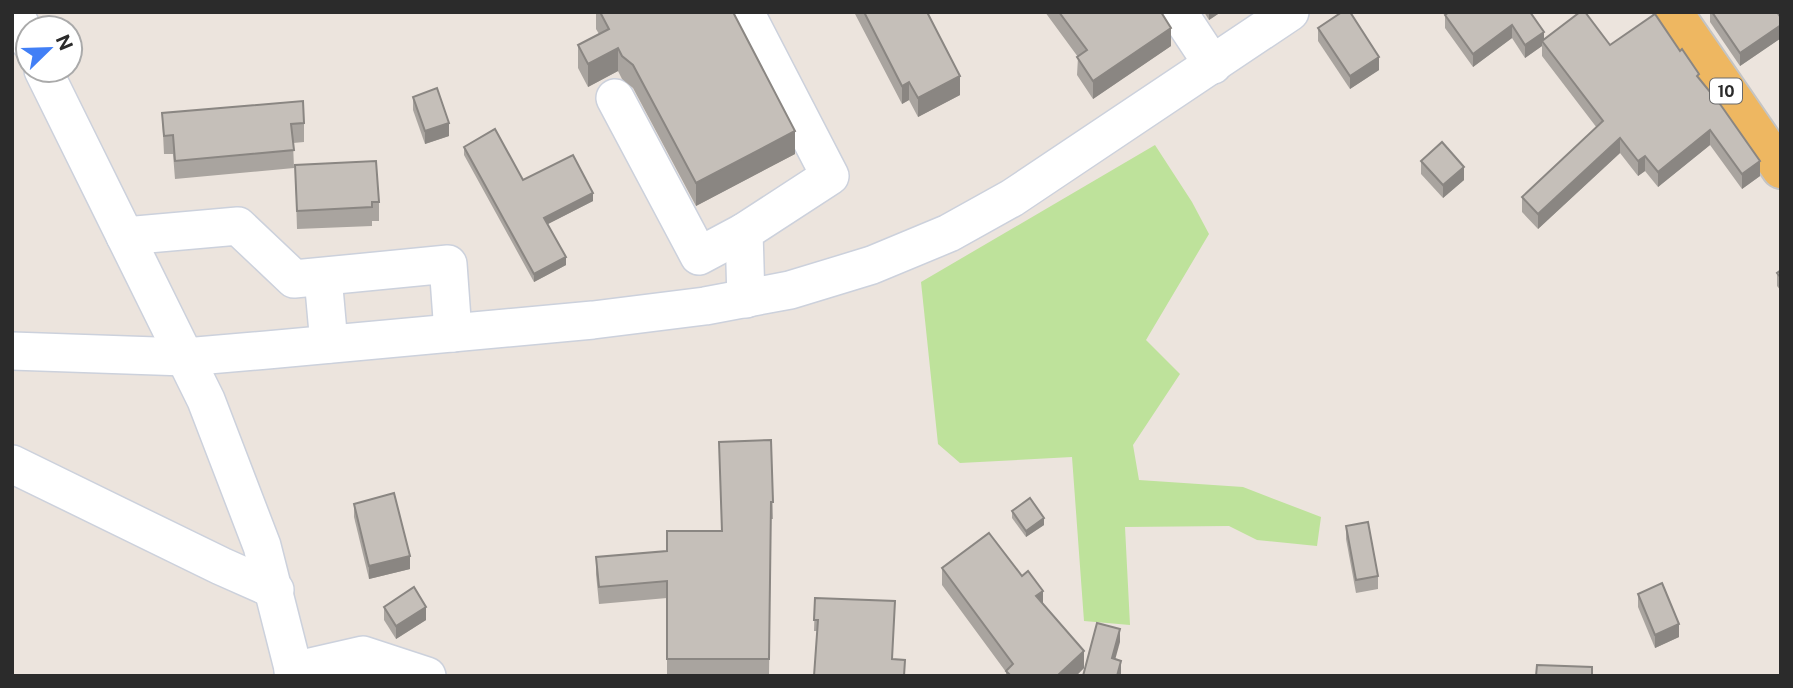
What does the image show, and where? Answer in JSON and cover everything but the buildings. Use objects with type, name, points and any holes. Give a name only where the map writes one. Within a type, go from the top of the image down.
[{"type":"main road","name":"10","points":[[1673,12],[1781,169]]},
{"type":"street","points":[[615,98],[699,256],[744,232],[830,176],[745,12]]},
{"type":"street","points":[[1178,12],[1213,65]]},
{"type":"street","points":[[12,351],[185,357],[617,317],[705,306],[790,290],[872,265],[949,233],[1012,198],[1290,12]]},
{"type":"street","points":[[50,84],[206,400],[244,496],[275,590],[294,673],[363,655],[427,676]]},
{"type":"street","points":[[125,236],[238,226],[294,279],[448,264],[453,333]]},
{"type":"street","points":[[744,232],[746,299]]},
{"type":"street","points":[[323,277],[329,344]]},
{"type":"street","points":[[12,464],[220,566],[275,590]]},
{"type":"green space","points":[[1155,145],[1209,234],[1146,340],[1180,374],[1133,445],[1139,480],[1243,487],[1321,517],[1317,546],[1257,540],[1229,526],[1125,527],[1130,625],[1084,621],[1072,457],[960,463],[938,444],[921,282]]}]
